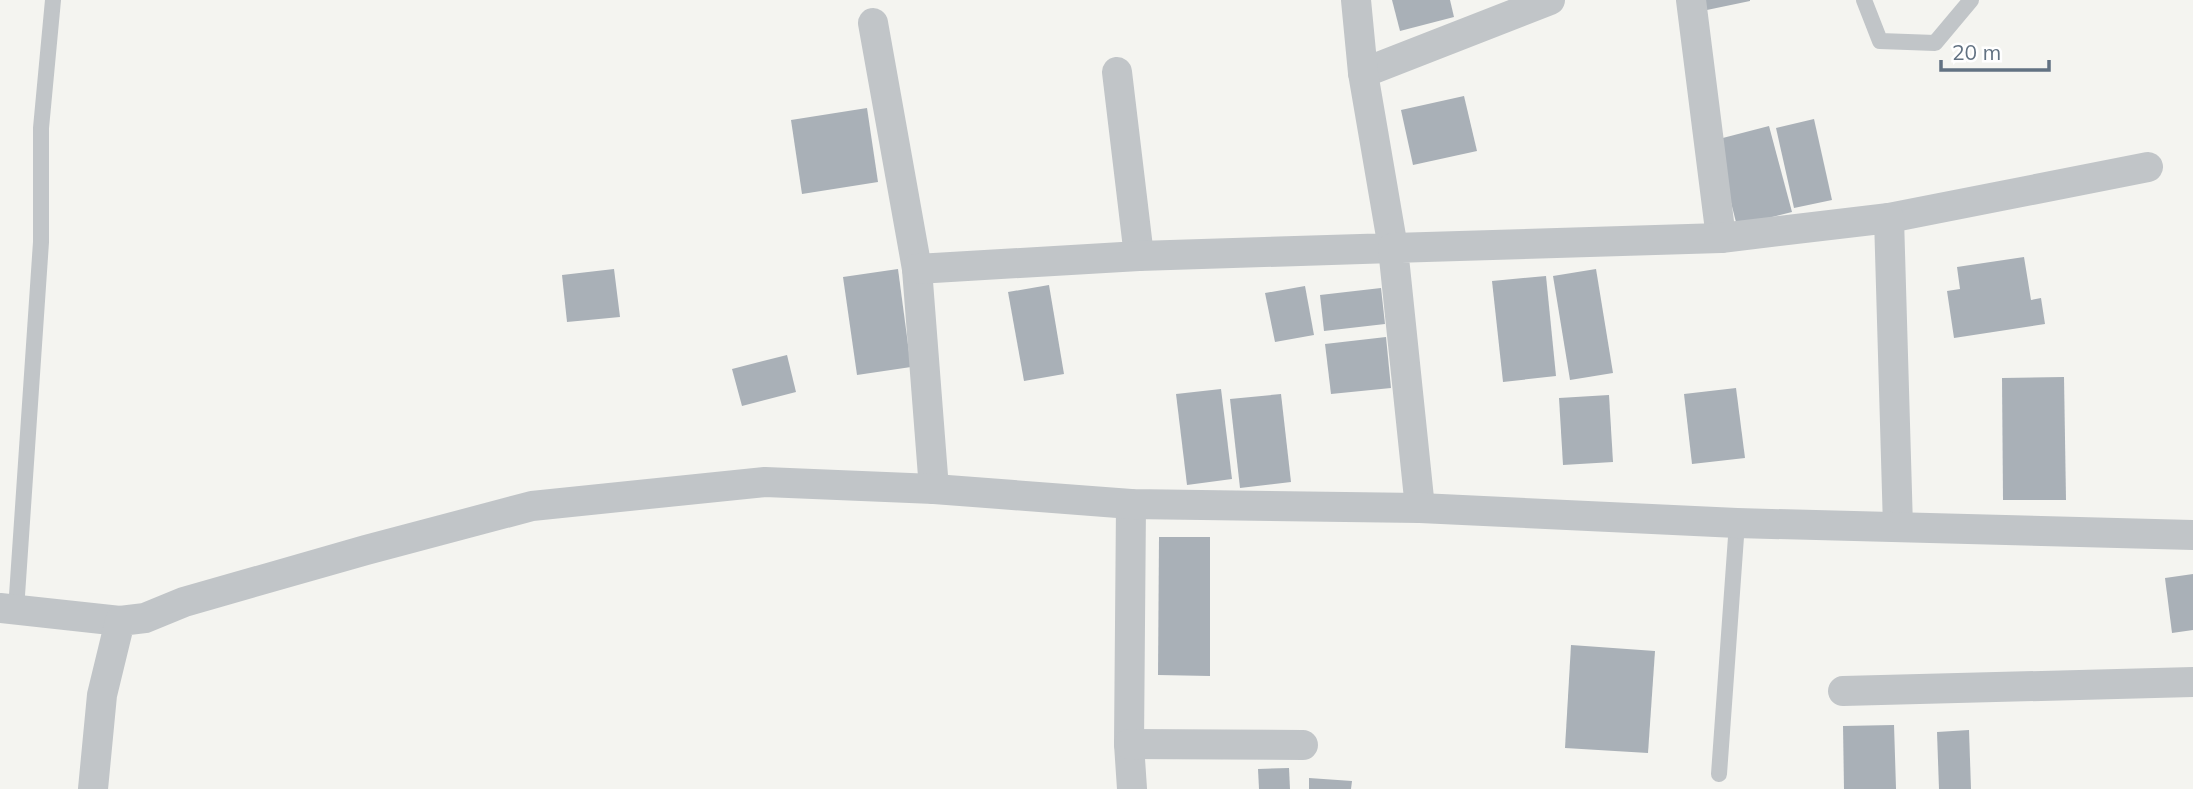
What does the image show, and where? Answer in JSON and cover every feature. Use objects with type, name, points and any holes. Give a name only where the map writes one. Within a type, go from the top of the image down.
[{"type":"street","points":[[1356,0],[1363,73],[1393,248],[1420,508]]},
{"type":"street","points":[[1363,73],[1550,0]]},
{"type":"street","points":[[1690,0],[1721,238]]},
{"type":"street","points":[[873,23],[917,270],[934,489]]},
{"type":"street","points":[[1117,72],[1139,256]]},
{"type":"street","points":[[917,270],[1139,256],[1721,238],[1889,218],[2148,167]]},
{"type":"street","points":[[1889,218],[1898,527]]},
{"type":"street","points":[[8,609],[120,621],[145,618],[210,595],[532,506],[765,482],[934,489],[1131,504],[1420,508],[1737,523],[2193,535]]},
{"type":"street","points":[[1131,504],[1129,744],[1132,789]]},
{"type":"street","points":[[93,789],[102,695],[120,621]]},
{"type":"street","points":[[1843,691],[2193,682]]},
{"type":"street","points":[[1129,744],[1303,745]]},
{"type":"lane","points":[[8,609],[41,242],[41,128],[53,0]]},
{"type":"lane","points":[[1864,0],[1881,41],[1935,43],[1971,0]]},
{"type":"lane","points":[[1719,774],[1737,523]]},
{"type":"building","points":[[1392,0],[1450,0],[1454,17],[1400,31]]},
{"type":"building","points":[[1700,0],[1750,0],[1750,1],[1702,11]]},
{"type":"building","points":[[1464,96],[1477,151],[1413,165],[1401,110]]},
{"type":"building","points":[[867,108],[878,182],[802,194],[791,120]]},
{"type":"building","points":[[1814,119],[1832,200],[1794,208],[1776,128]]},
{"type":"building","points":[[1769,126],[1792,212],[1737,226],[1715,140]]},
{"type":"building","points":[[2024,257],[2031,300],[2041,298],[2045,324],[1954,338],[1947,291],[1960,289],[1957,267]]},
{"type":"building","points":[[614,269],[620,317],[567,322],[562,275]]},
{"type":"building","points":[[898,269],[911,367],[857,375],[843,277]]},
{"type":"building","points":[[1596,269],[1613,373],[1570,380],[1553,276]]},
{"type":"building","points":[[1546,276],[1556,376],[1503,382],[1492,281]]},
{"type":"building","points":[[1049,285],[1064,374],[1024,381],[1008,292]]},
{"type":"building","points":[[1305,286],[1314,335],[1275,342],[1265,293]]},
{"type":"building","points":[[1381,288],[1385,324],[1324,331],[1320,295]]},
{"type":"building","points":[[1386,337],[1391,388],[1331,394],[1325,344]]},
{"type":"building","points":[[787,355],[796,392],[742,406],[732,369]]},
{"type":"building","points":[[2064,377],[2066,500],[2003,500],[2002,378]]},
{"type":"building","points":[[1736,388],[1745,458],[1692,464],[1684,394]]},
{"type":"building","points":[[1221,389],[1232,479],[1187,485],[1176,394]]},
{"type":"building","points":[[1281,394],[1291,482],[1240,488],[1230,399]]},
{"type":"building","points":[[1609,395],[1613,462],[1563,465],[1559,398]]},
{"type":"building","points":[[1159,537],[1210,537],[1210,676],[1158,675]]},
{"type":"building","points":[[2193,574],[2193,630],[2172,633],[2165,578]]},
{"type":"building","points":[[1571,645],[1655,651],[1648,753],[1565,748]]},
{"type":"building","points":[[1894,725],[1896,789],[1844,789],[1843,726]]},
{"type":"building","points":[[1969,730],[1971,789],[1939,789],[1937,732]]},
{"type":"building","points":[[1289,768],[1290,789],[1259,789],[1258,769]]},
{"type":"building","points":[[1309,778],[1352,781],[1351,789],[1309,789]]}]
